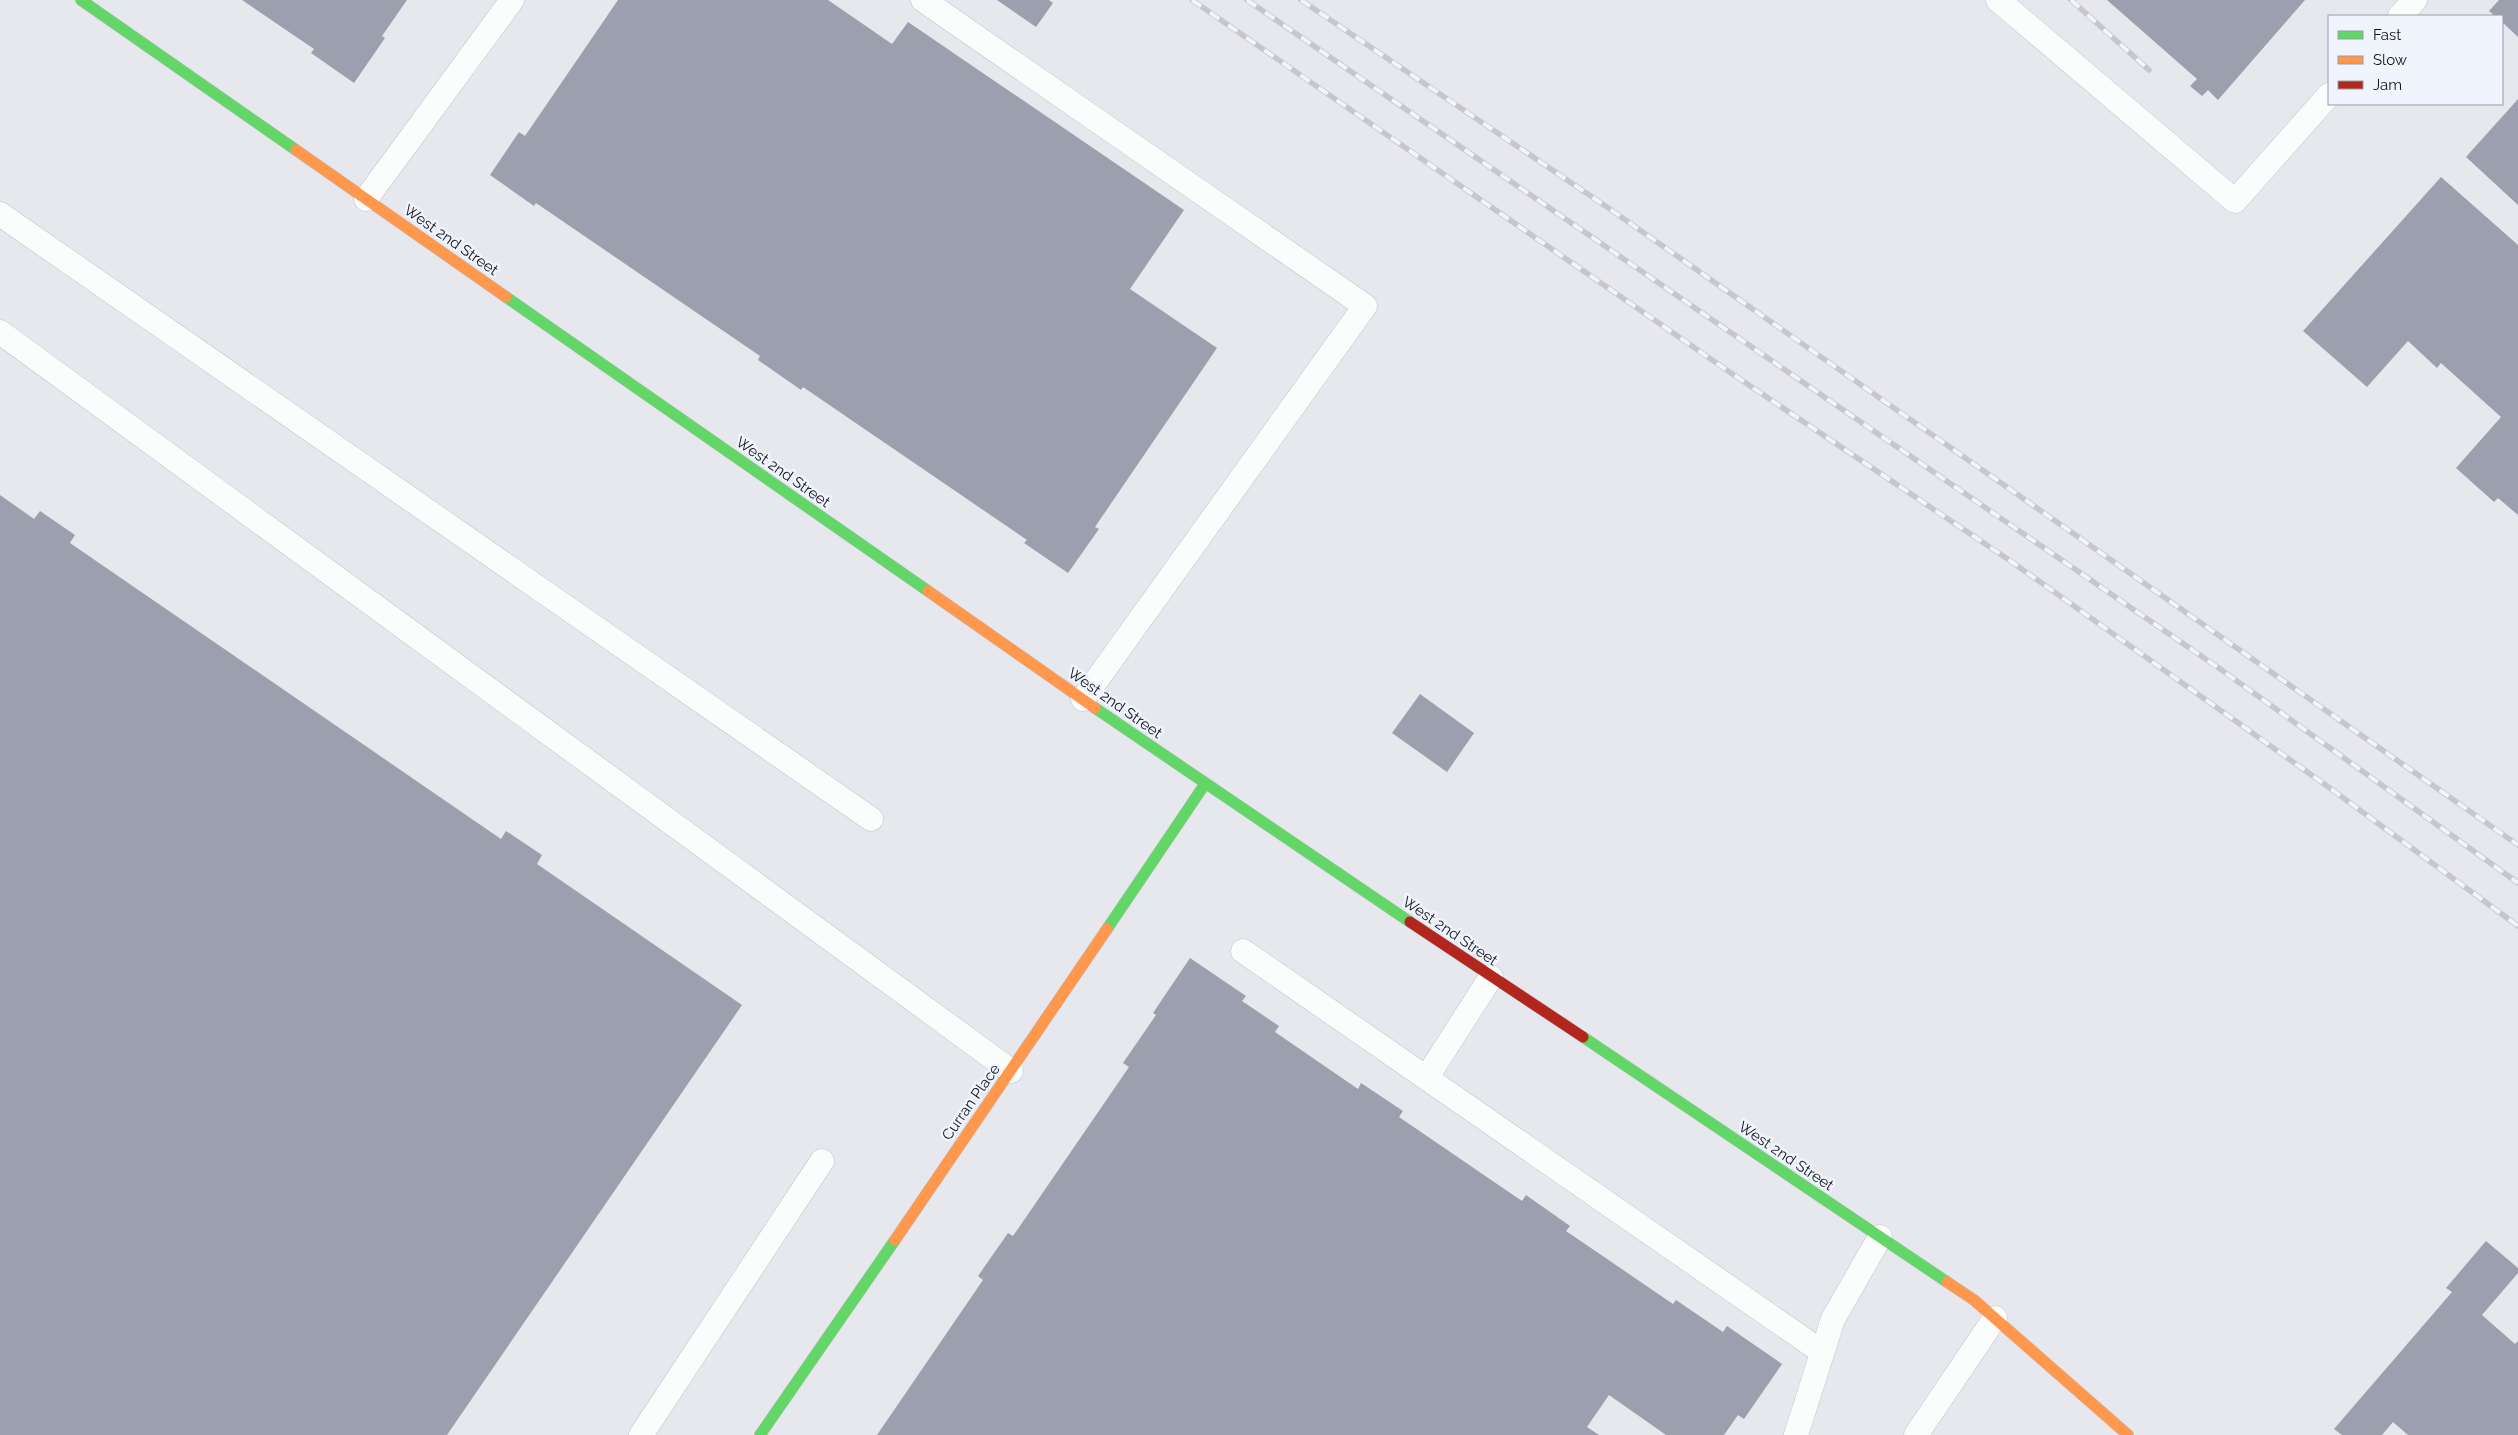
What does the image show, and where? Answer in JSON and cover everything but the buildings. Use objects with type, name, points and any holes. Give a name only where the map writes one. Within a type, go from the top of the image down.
[{"type":"street","name":"West 2nd Street","points":[[81,0],[1205,784],[1974,1300],[2128,1435]]},
{"type":"street","name":"Curran Place","points":[[760,1435],[1011,1071],[1205,784]]},
{"type":"lane","points":[[366,199],[512,0]]},
{"type":"lane","points":[[923,0],[1365,306],[1083,699]]},
{"type":"lane","points":[[1998,0],[2235,201],[2328,97]]},
{"type":"lane","points":[[2401,15],[2415,0]]},
{"type":"lane","points":[[0,214],[871,819]]},
{"type":"lane","points":[[0,332],[1011,1071]]},
{"type":"lane","points":[[1243,951],[1822,1352]]},
{"type":"lane","points":[[1427,1077],[1492,977]]},
{"type":"lane","points":[[641,1435],[822,1161]]},
{"type":"lane","points":[[1796,1435],[1833,1319],[1880,1237]]},
{"type":"lane","points":[[1916,1435],[1995,1318]]},
{"type":"railway","points":[[1192,0],[1731,373],[2012,562],[2327,786],[2518,926]]},
{"type":"railway","points":[[1247,0],[2223,671],[2518,883]]},
{"type":"railway","points":[[1301,0],[1607,207],[2518,845]]},
{"type":"railway","points":[[2071,0],[2149,70]]},
{"type":"traffic: fast","points":[[81,0],[296,150]]},
{"type":"traffic: fast","points":[[506,297],[928,591]]},
{"type":"traffic: fast","points":[[1095,708],[1410,922]]},
{"type":"traffic: fast","points":[[1107,929],[1205,784]]},
{"type":"traffic: fast","points":[[1583,1037],[1947,1282]]},
{"type":"traffic: fast","points":[[760,1435],[895,1240]]},
{"type":"traffic: slow","points":[[296,150],[506,297]]},
{"type":"traffic: slow","points":[[928,591],[1095,708]]},
{"type":"traffic: slow","points":[[895,1240],[1107,929]]},
{"type":"traffic: slow","points":[[1947,1282],[1974,1300],[2128,1435]]},
{"type":"traffic: jam","points":[[1410,922],[1583,1037]]}]
